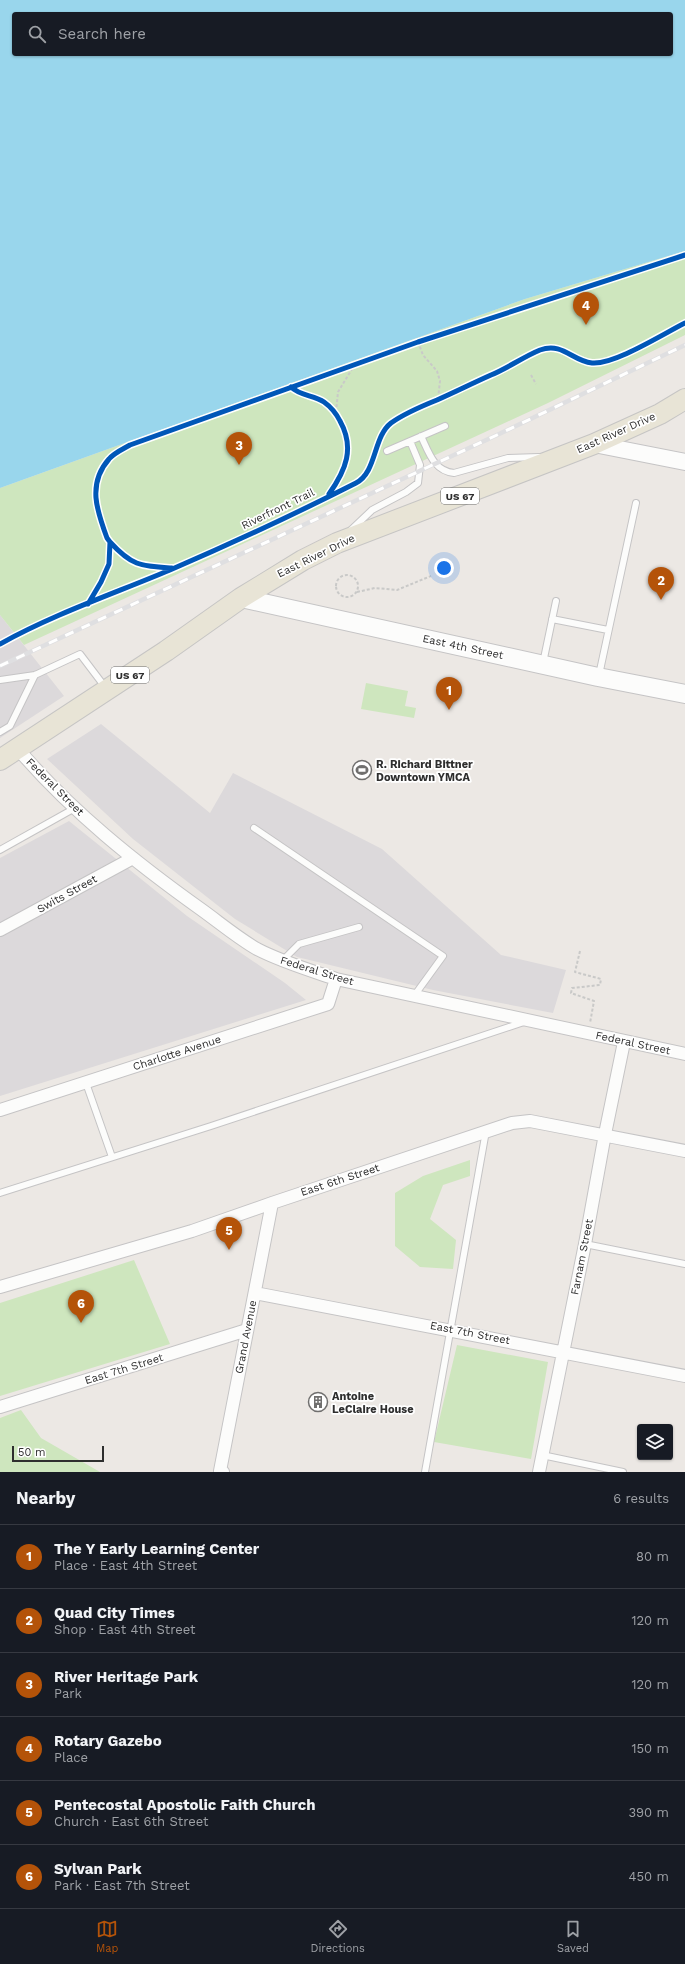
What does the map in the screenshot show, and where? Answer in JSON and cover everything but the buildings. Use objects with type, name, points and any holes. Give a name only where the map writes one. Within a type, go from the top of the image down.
[{"type":"main road","name":"East River Drive","points":[[0,760],[108,690],[241,598],[303,560],[337,544],[594,444],[654,417],[685,399]]},
{"type":"main road","name":"East 4th Street","points":[[241,598],[598,677],[685,694]]},
{"type":"street","points":[[594,444],[685,462]]},
{"type":"street","name":"Federal Street","points":[[18,749],[44,780],[133,858],[170,887],[255,948],[282,961],[336,979],[685,1054]]},
{"type":"street","name":"Swits Street","points":[[0,930],[133,858]]},
{"type":"street","name":"Charlotte Avenue","points":[[0,1110],[328,1004],[336,979]]},
{"type":"street","name":"Farnam Street","points":[[539,1472],[624,1042]]},
{"type":"street","name":"East 6th Street","points":[[0,1287],[192,1232],[272,1203],[512,1123],[530,1121],[605,1134],[685,1151]]},
{"type":"street","name":"Grand Avenue","points":[[222,1472],[272,1203]]},
{"type":"street","name":"East 7th Street","points":[[255,1292],[685,1376]]},
{"type":"street","name":"East 7th Street","points":[[0,1407],[248,1330]]},
{"type":"lane","points":[[387,451],[445,426]]},
{"type":"lane","points":[[421,436],[432,461],[445,472],[454,473],[508,458],[565,455]]},
{"type":"lane","points":[[337,544],[372,510],[406,492],[418,483],[420,465],[410,441]]},
{"type":"lane","points":[[598,677],[636,503]]},
{"type":"lane","points":[[543,664],[556,601]]},
{"type":"lane","points":[[552,619],[608,630]]},
{"type":"lane","points":[[0,680],[35,675],[80,654],[108,690]]},
{"type":"lane","points":[[0,732],[10,726],[35,675]]},
{"type":"lane","points":[[0,850],[75,808]]},
{"type":"lane","points":[[254,828],[443,956],[414,996]]},
{"type":"lane","points":[[282,961],[299,944],[359,927]]},
{"type":"lane","points":[[0,1193],[530,1020]]},
{"type":"lane","points":[[86,1083],[112,1157]]},
{"type":"lane","points":[[425,1472],[452,1330],[486,1131]]},
{"type":"lane","points":[[585,1244],[685,1264]]},
{"type":"lane","points":[[542,1454],[623,1472]]},
{"type":"path","points":[[568,292],[583,287]]},
{"type":"path","points":[[576,289],[584,312]]},
{"type":"path","points":[[411,344],[426,339]]},
{"type":"path","points":[[418,342],[423,355],[437,371],[440,381],[436,400]]},
{"type":"path","points":[[348,367],[362,362]]},
{"type":"path","points":[[336,412],[338,392],[355,364]]},
{"type":"path","points":[[531,375],[536,384]]},
{"type":"path","points":[[436,400],[444,396]]},
{"type":"path","points":[[330,407],[336,412],[339,419]]},
{"type":"path","points":[[357,592],[358,581],[353,576],[346,575],[338,580],[336,587],[342,596],[352,596],[357,592],[375,588],[397,590],[431,576]]},
{"type":"path","points":[[580,951],[576,972],[601,979],[600,985],[572,988],[571,993],[594,1001],[588,1034]]},
{"type":"shaded area","points":[[0,615],[64,696],[0,738]]},
{"type":"shaded area","points":[[101,724],[210,813],[233,773],[382,849],[501,955],[566,970],[553,1013],[433,990],[297,957],[235,919],[133,839],[47,759]]},
{"type":"shaded area","points":[[69,821],[187,916],[285,983],[306,1000],[0,1096],[0,858]]},
{"type":"green space","points":[[685,251],[685,335],[548,403],[24,645],[0,615],[0,488],[525,299]]},
{"type":"green space","points":[[366,683],[408,691],[405,706],[416,708],[414,718],[361,709]]},
{"type":"green space","points":[[470,1160],[470,1176],[443,1185],[430,1219],[456,1240],[453,1269],[420,1267],[395,1246],[395,1193],[423,1176]]},
{"type":"green space","points":[[134,1260],[170,1344],[0,1396],[0,1303]]},
{"type":"green space","points":[[457,1345],[548,1362],[531,1459],[434,1442]]},
{"type":"green space","points":[[21,1410],[41,1438],[100,1472],[0,1472],[0,1418]]},
{"type":"water","points":[[0,0],[685,0],[685,251],[525,299],[0,488]]},
{"type":"railway","points":[[0,666],[497,435],[685,345]]},
{"type":"cycle path","points":[[88,604],[101,582],[109,564],[110,542],[107,538],[97,508],[96,488],[98,478],[102,468],[109,459],[119,451],[130,445],[418,342],[685,255]]},
{"type":"cycle path","name":"Riverfront Trail","points":[[0,644],[41,623],[217,549],[356,483],[363,478],[368,471],[381,437],[385,429],[391,423],[414,410],[497,372],[540,350],[555,348],[585,362],[601,362],[625,354],[685,323]]},
{"type":"cycle path","points":[[291,387],[327,404],[337,415],[345,431],[348,450],[344,467],[329,494]]},
{"type":"cycle path","points":[[110,542],[124,556],[137,563],[172,568]]},
{"type":"place","name":"Rotary Gazebo","points":[[586,325]]},
{"type":"place","name":"River Heritage Park","points":[[239,465]]},
{"type":"place","name":"Quad City Times","points":[[661,600]]},
{"type":"place","name":"The Y Early Learning Center","points":[[449,710]]},
{"type":"place","name":"R. Richard Bittner Downtown YMCA","points":[[362,770]]},
{"type":"place","name":"Pentecostal Apostolic Faith Church","points":[[229,1250]]},
{"type":"place","name":"Sylvan Park","points":[[81,1323]]},
{"type":"place","name":"Antoine LeClaire House","points":[[318,1402]]}]
